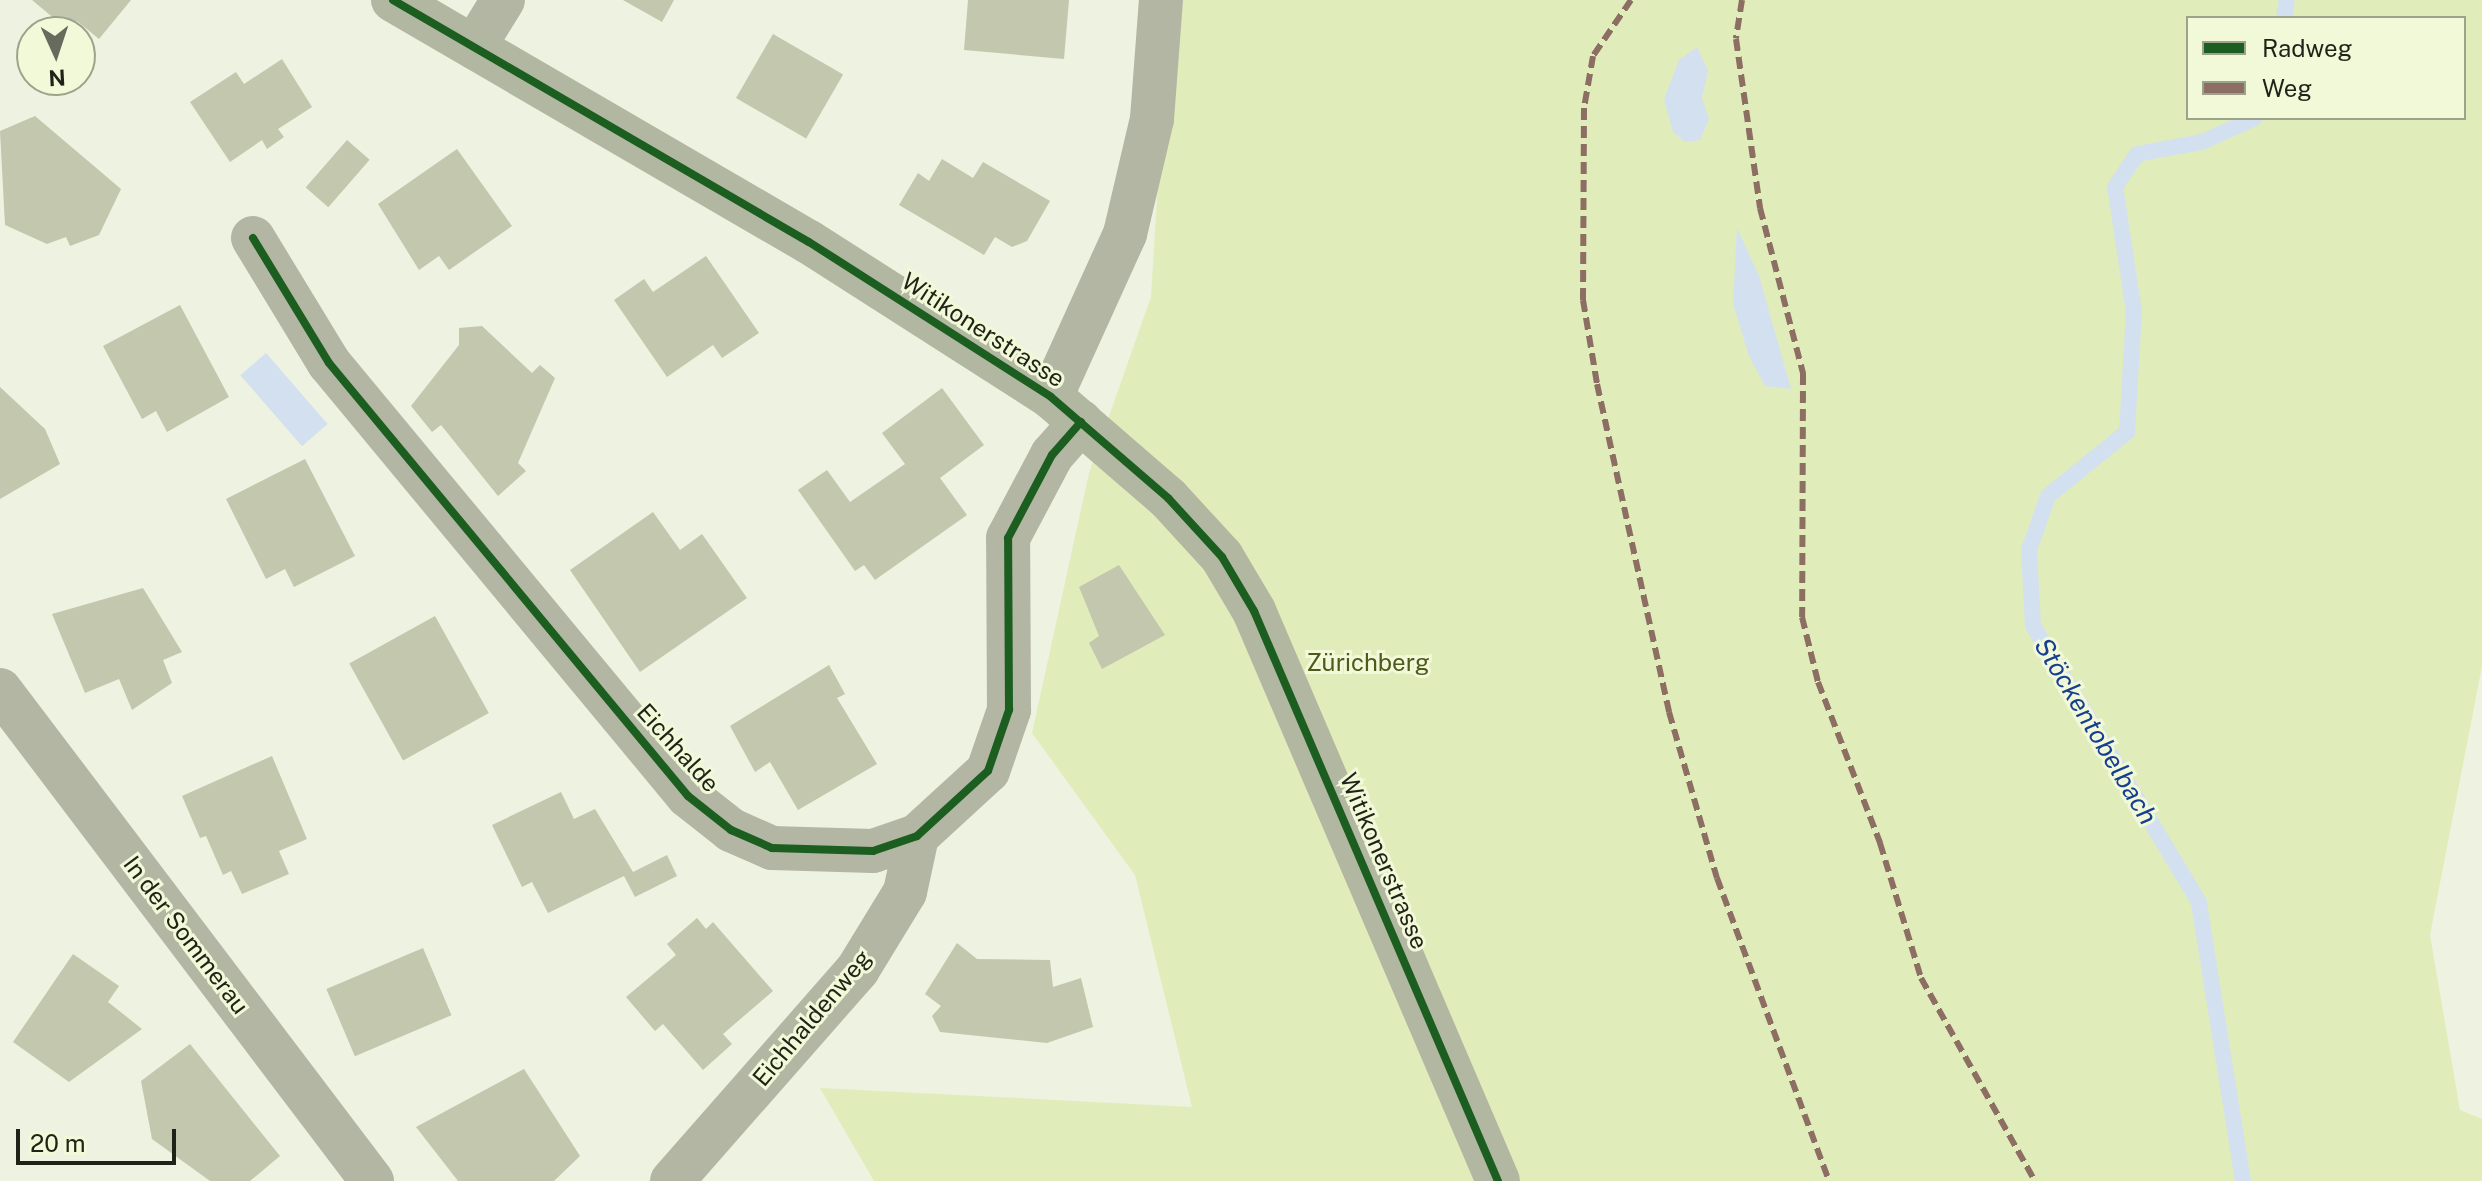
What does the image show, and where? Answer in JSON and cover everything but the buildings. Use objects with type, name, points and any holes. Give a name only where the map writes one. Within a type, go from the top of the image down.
[{"type":"main road","name":"Witikonerstrasse","points":[[393,0],[809,242],[1066,409],[1213,547],[1254,611],[1498,1181]]},
{"type":"street","points":[[474,47],[503,0]]},
{"type":"street","name":"Eichhalde","points":[[253,238],[329,363],[688,796],[731,830],[772,848],[873,851],[917,836],[960,803],[1002,742],[1011,664],[1008,538],[1052,455],[1125,234],[1152,119],[1161,0]]},
{"type":"street","name":"In der Sommerau","points":[[0,690],[372,1181]]},
{"type":"street","name":"Eichhaldenweg","points":[[672,1181],[858,969],[905,892],[917,836]]},
{"type":"green space","name":"Zürichberg","points":[[1169,0],[2482,0],[2482,666],[2430,935],[2460,1110],[2482,1119],[2482,1181],[874,1181],[820,1088],[1192,1107],[1135,875],[1032,733],[1089,473],[1151,297]]},
{"type":"water","points":[[1697,47],[1708,71],[1702,98],[1709,119],[1700,140],[1685,142],[1673,132],[1664,99],[1679,60]]},
{"type":"water","points":[[1737,228],[1759,276],[1791,389],[1765,386],[1749,356],[1733,304]]},
{"type":"water","points":[[266,353],[328,424],[302,446],[240,375]]},
{"type":"waterway","name":"Stöckentobelbach","points":[[2284,16],[2287,0]]},
{"type":"waterway","name":"Stöckentobelbach","points":[[2243,1181],[2199,902],[2033,626],[2029,550],[2048,496],[2127,432],[2134,312],[2115,187],[2137,154],[2202,142],[2251,120]]},
{"type":"marked path","points":[[1631,0],[1593,56],[1584,108],[1583,300],[1597,384],[1669,712],[1717,878],[1829,1181]]},
{"type":"marked path","points":[[1742,0],[1736,39],[1760,208],[1803,373],[1802,617],[1818,682],[1880,843],[1921,978],[2035,1181]]},
{"type":"cycle path","points":[[393,0],[809,242],[1051,397],[1168,498],[1222,557],[1254,611],[1498,1181]]},
{"type":"cycle path","points":[[253,238],[329,363],[688,796],[731,830],[772,848],[873,851],[917,836],[988,771],[1009,710],[1008,538],[1052,455],[1081,422]]}]
